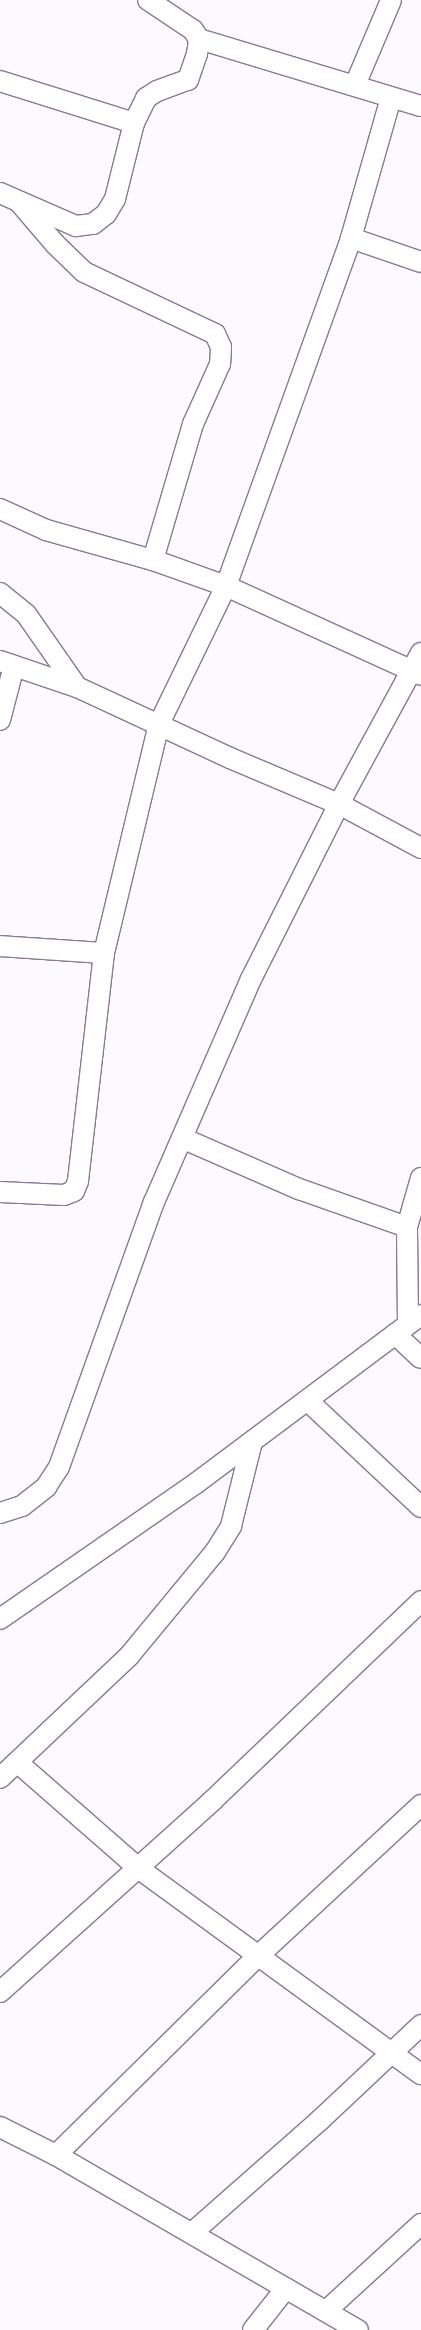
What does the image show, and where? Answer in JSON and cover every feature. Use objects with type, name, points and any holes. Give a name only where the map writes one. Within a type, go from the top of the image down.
[{"type":"street","points":[[148,0],[193,30],[199,38],[421,106]]},
{"type":"street","points":[[355,86],[391,0]]},
{"type":"street","points":[[0,193],[76,226],[93,224],[106,214],[115,199],[134,124],[146,98],[157,91],[188,80],[194,67],[199,38]]},
{"type":"street","points":[[0,81],[134,124]]},
{"type":"street","points":[[0,1192],[64,1194],[74,1191],[78,1181],[104,953],[159,724],[226,586],[351,238],[392,98]]},
{"type":"street","points":[[20,203],[55,244],[84,272],[215,334],[221,347],[220,364],[193,424],[153,560]]},
{"type":"street","points":[[351,238],[421,262]]},
{"type":"street","points":[[0,509],[46,530],[153,560],[226,586],[418,666],[339,804],[251,979],[154,1202],[59,1467],[46,1487],[22,1506],[0,1514]]},
{"type":"street","points":[[0,593],[26,614],[77,687]]},
{"type":"street","points":[[0,720],[7,664],[77,687],[230,758],[339,804],[421,848]]},
{"type":"street","points":[[0,946],[104,953]]},
{"type":"street","points":[[182,1138],[299,1189],[407,1227]]},
{"type":"street","points":[[421,1178],[407,1227],[408,1324],[421,1358]]},
{"type":"street","points":[[0,1618],[195,1484],[308,1401],[408,1324]]},
{"type":"street","points":[[308,1401],[421,1507]]},
{"type":"street","points":[[0,1778],[129,1656],[215,1552],[231,1526],[252,1442]]},
{"type":"street","points":[[0,1992],[213,1800],[421,1601]]},
{"type":"street","points":[[16,1762],[138,1868],[421,2074]]},
{"type":"street","points":[[56,2155],[259,1955],[421,1805]]},
{"type":"street","points":[[192,2233],[320,2120],[421,2025]]},
{"type":"street","points":[[0,2127],[56,2155],[358,2330]]},
{"type":"street","points":[[326,2312],[421,2224]]},
{"type":"street","points":[[253,2330],[286,2288]]}]
